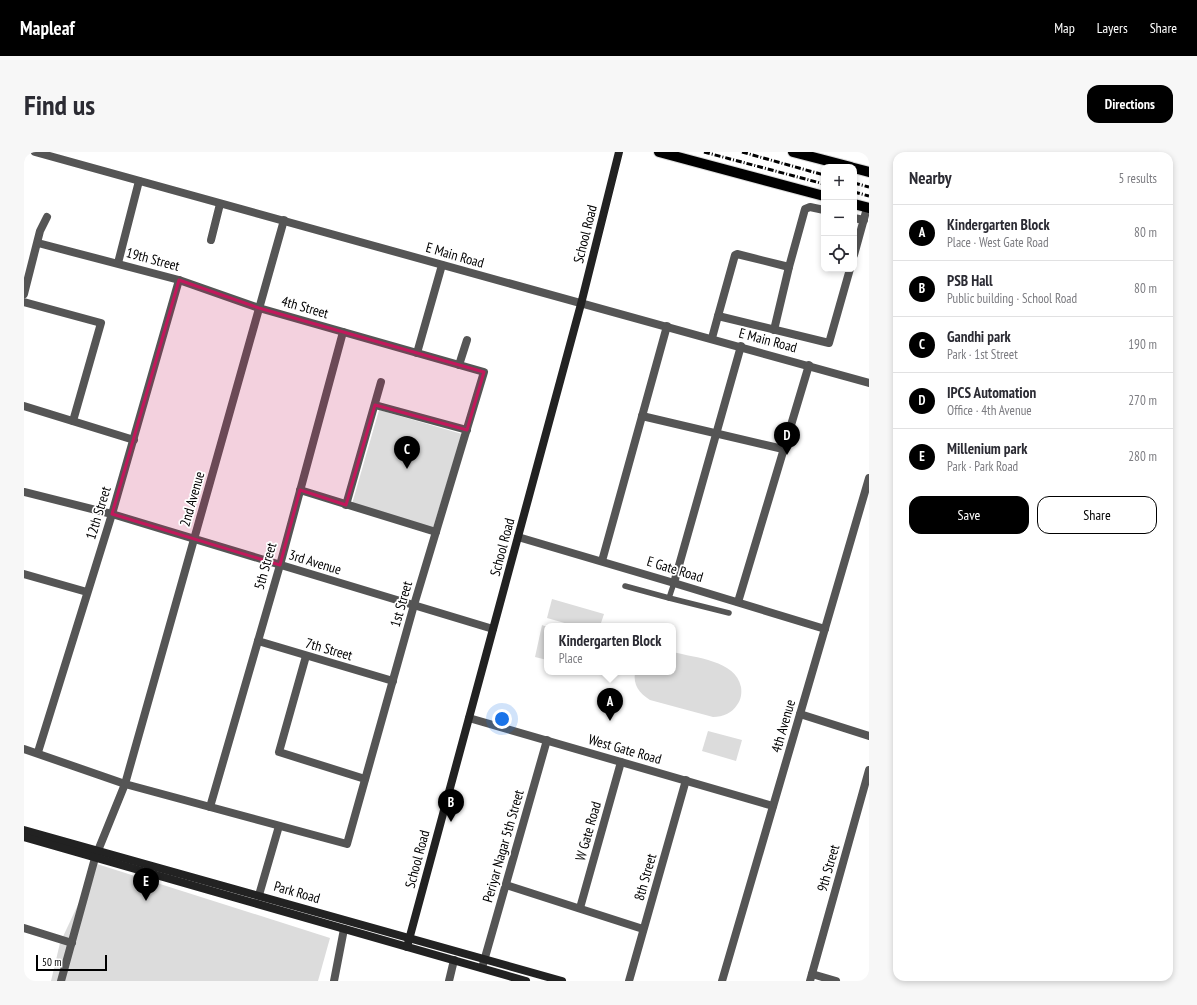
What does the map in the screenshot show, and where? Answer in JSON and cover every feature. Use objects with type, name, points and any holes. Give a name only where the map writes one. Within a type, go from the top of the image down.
[{"type":"main road","points":[[659,152],[821,195]]},
{"type":"main road","points":[[793,152],[841,164]]},
{"type":"main road","points":[[857,168],[869,172]]},
{"type":"main road","points":[[857,205],[868,208]]},
{"type":"street","name":"E Main Road","points":[[35,152],[220,204],[284,220],[581,304],[810,365],[869,383]]},
{"type":"street","name":"School Road","points":[[406,947],[581,304],[619,152]]},
{"type":"street","points":[[118,263],[139,181]]},
{"type":"street","points":[[211,240],[220,204]]},
{"type":"street","points":[[774,330],[805,209],[810,207],[821,209]]},
{"type":"street","points":[[857,244],[868,208]]},
{"type":"street","points":[[24,294],[40,231],[47,217]]},
{"type":"street","points":[[857,219],[864,220]]},
{"type":"street","name":"2nd Avenue","points":[[61,981],[97,854],[125,784],[284,220]]},
{"type":"street","name":"19th Street","points":[[38,243],[179,280],[259,308]]},
{"type":"street","points":[[712,338],[735,255],[737,254],[789,267]]},
{"type":"street","points":[[417,353],[442,265]]},
{"type":"street","points":[[718,316],[829,343],[849,272]]},
{"type":"street","name":"12th Street","points":[[38,752],[112,514],[179,280]]},
{"type":"street","points":[[24,302],[101,323],[74,421]]},
{"type":"street","name":"4th Street","points":[[259,308],[343,332]]},
{"type":"street","points":[[602,561],[667,326]]},
{"type":"street","points":[[343,332],[459,365],[467,340]]},
{"type":"street","name":"5th Street","points":[[210,807],[280,565],[343,332]]},
{"type":"street","points":[[674,582],[718,432],[741,346]]},
{"type":"street","name":"1st Street","points":[[279,826],[347,844],[414,605],[484,372],[459,365]]},
{"type":"street","points":[[738,602],[783,449],[810,365]]},
{"type":"street","points":[[346,505],[381,382]]},
{"type":"street","points":[[375,405],[467,430]]},
{"type":"street","points":[[24,406],[134,440]]},
{"type":"street","points":[[642,416],[718,432],[783,449]]},
{"type":"street","name":"4th Avenue","points":[[722,981],[869,478]]},
{"type":"street","points":[[300,490],[436,532]]},
{"type":"street","name":"3rd Avenue","points":[[24,492],[112,514],[493,629]]},
{"type":"street","name":"E Gate Road","points":[[518,537],[674,582],[825,629]]},
{"type":"street","points":[[24,574],[87,592]]},
{"type":"street","name":"7th Street","points":[[258,641],[393,681]]},
{"type":"street","points":[[306,656],[279,752],[365,779]]},
{"type":"street","points":[[800,714],[869,736]]},
{"type":"street","name":"West Gate Road","points":[[469,718],[773,806]]},
{"type":"street","name":"Periyar Nagar 5th Street","points":[[482,968],[547,740]]},
{"type":"street","points":[[24,748],[125,784],[279,826],[259,895]]},
{"type":"street","name":"W Gate Road","points":[[580,908],[621,762]]},
{"type":"street","name":"9th Street","points":[[811,977],[869,770]]},
{"type":"street","name":"8th Street","points":[[629,981],[686,780]]},
{"type":"street","name":"Park Road","points":[[24,830],[97,854],[344,929],[526,981]]},
{"type":"street","name":"Park Road","points":[[24,837],[259,895],[562,981]]},
{"type":"street","points":[[506,885],[644,928]]},
{"type":"street","points":[[24,928],[72,943]]},
{"type":"street","points":[[334,981],[344,929]]},
{"type":"street","points":[[449,981],[454,960]]},
{"type":"street","points":[[811,977],[836,981]]},
{"type":"lane","points":[[669,598],[674,582]]},
{"type":"lane","points":[[625,586],[729,613]]},
{"type":"highlighted area","points":[[179,280],[259,308],[484,372],[467,430],[375,405],[346,505],[300,490],[280,565],[112,514]]},
{"type":"shaded area","points":[[379,410],[462,434],[433,528],[352,504]]},
{"type":"shaded area","points":[[552,599],[604,614],[601,623],[564,623],[547,618]]},
{"type":"shaded area","points":[[542,625],[544,626],[544,659],[535,657]]},
{"type":"shaded area","points":[[676,653],[713,662],[731,671],[738,678],[741,687],[741,694],[738,703],[733,710],[727,714],[713,717],[650,700],[636,685],[635,675],[676,675]]},
{"type":"shaded area","points":[[708,731],[742,740],[736,761],[702,751]]},
{"type":"shaded area","points":[[97,864],[330,938],[318,981],[51,981],[60,943]]},
{"type":"railway","points":[[704,152],[821,183]]},
{"type":"railway","points":[[742,152],[821,174]]},
{"type":"railway","points":[[857,184],[869,187]]},
{"type":"railway","points":[[857,193],[869,196]]},
{"type":"place","name":"IPCS Automation","points":[[787,455]]},
{"type":"place","name":"Gandhi park","points":[[407,469]]},
{"type":"place","name":"Kindergarten Block","points":[[610,721]]},
{"type":"place","name":"PSB Hall","points":[[451,822]]},
{"type":"place","name":"Millenium park","points":[[146,901]]}]
